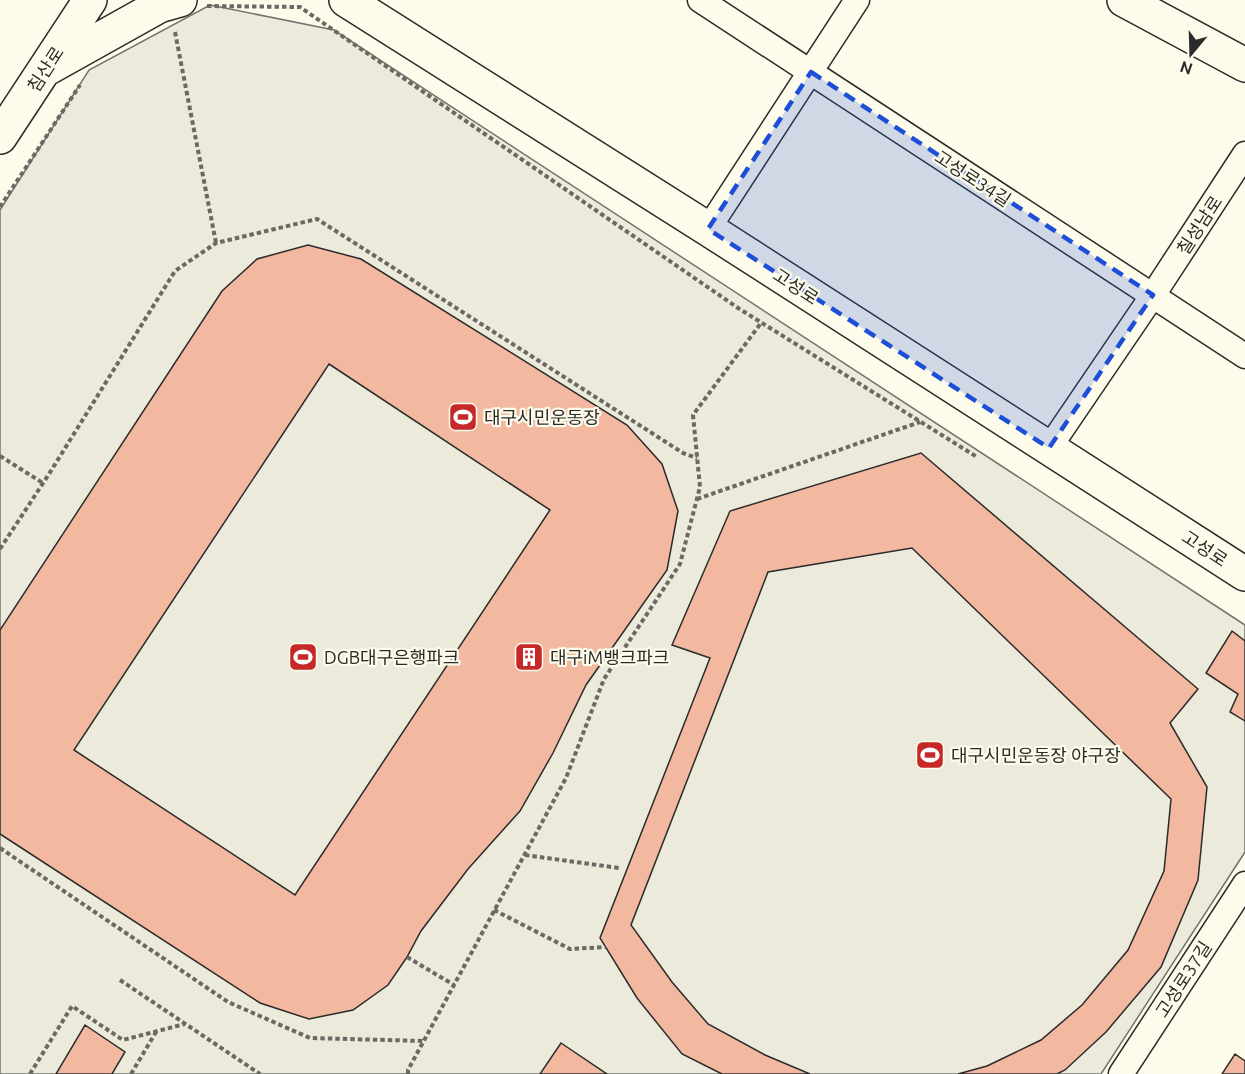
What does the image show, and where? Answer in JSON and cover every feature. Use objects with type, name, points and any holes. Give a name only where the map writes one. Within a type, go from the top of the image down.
[{"type":"street","name":"침산로","points":[[0,137],[90,0]]},
{"type":"street","name":"고성로34길","points":[[700,0],[1245,356]]},
{"type":"street","points":[[708,229],[857,0]]},
{"type":"street","points":[[1124,0],[1245,65]]},
{"type":"street","name":"고성로","points":[[355,2],[1245,574]]},
{"type":"street","points":[[44,70],[159,6],[185,12]]},
{"type":"street","name":"칠성남로","points":[[1049,448],[1153,296],[1245,154]]},
{"type":"street","name":"고성로37길","points":[[1121,1074],[1245,884]]},
{"type":"path","points":[[216,243],[185,12],[210,5],[300,7],[761,323],[977,458]]},
{"type":"path","points":[[0,207],[83,80]]},
{"type":"path","points":[[0,549],[175,271],[216,243],[317,219],[683,453],[697,458]]},
{"type":"path","points":[[408,1074],[408,1070],[566,778],[604,679],[680,564],[699,487],[693,415],[761,323]]},
{"type":"path","points":[[696,499],[921,422]]},
{"type":"path","points":[[0,456],[43,483]]},
{"type":"path","points":[[0,848],[228,1002],[310,1038],[424,1041]]},
{"type":"path","points":[[525,855],[619,868]]},
{"type":"path","points":[[494,910],[570,949],[606,947]]},
{"type":"path","points":[[408,957],[454,984]]},
{"type":"path","points":[[120,980],[261,1074]]},
{"type":"path","points":[[30,1074],[72,1006],[123,1040],[185,1024]]},
{"type":"path","points":[[131,1074],[156,1032]]},
{"type":"highlighted area","points":[[811,72],[1153,295],[1049,448],[708,229]]},
{"type":"shaded area","name":"대구시민운동장","points":[[210,5],[334,30],[1245,625],[1245,852],[1101,1074],[0,1074],[0,210],[89,70]]},
{"type":"building","name":"DGB대구은행파크","points":[[308,245],[361,259],[627,425],[662,464],[678,511],[667,570],[586,685],[553,753],[520,811],[468,869],[421,931],[388,985],[353,1010],[309,1019],[260,1003],[0,834],[0,630],[222,291],[257,259]],"holes":[[[329,364],[550,510],[295,895],[74,750]]]},
{"type":"building","points":[[921,453],[1198,689],[1170,723],[1207,787],[1198,880],[1161,967],[1106,1032],[1065,1070],[1057,1074],[958,1074],[987,1066],[1041,1040],[1082,1005],[1128,950],[1164,871],[1171,799],[912,548],[768,572],[631,925],[672,982],[708,1024],[765,1055],[810,1074],[722,1074],[682,1054],[637,998],[600,938],[710,658],[672,645],[730,511]]},
{"type":"building","points":[[1232,631],[1245,641],[1245,721],[1230,712],[1238,694],[1206,673]]},
{"type":"building","points":[[85,1025],[125,1052],[112,1074],[56,1074]]},
{"type":"building","points":[[561,1043],[607,1074],[540,1074]]},
{"type":"building","points":[[1235,1054],[1245,1061],[1245,1074],[1222,1074]]},
{"type":"place","name":"대구시민운동장","points":[[463,417]]},
{"type":"place","name":"DGB대구은행파크","points":[[303,657]]},
{"type":"place","name":"대구iM뱅크파크","points":[[529,657]]},
{"type":"place","name":"대구시민운동장 야구장","points":[[930,755]]}]
